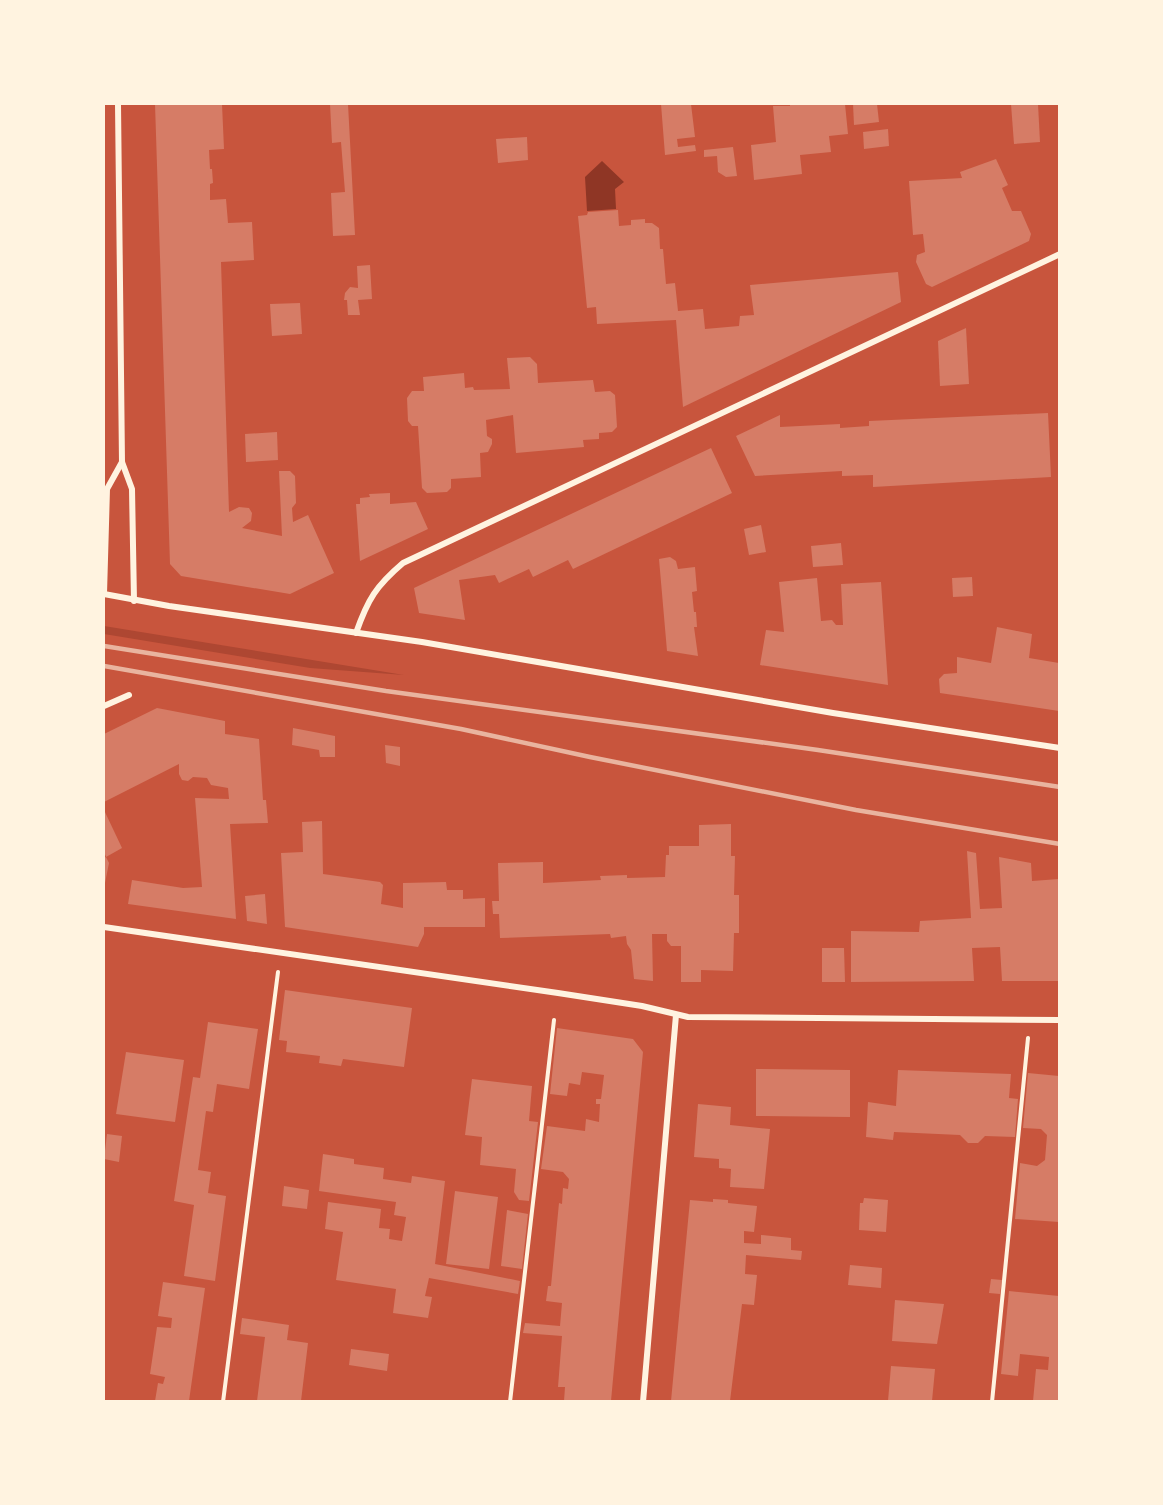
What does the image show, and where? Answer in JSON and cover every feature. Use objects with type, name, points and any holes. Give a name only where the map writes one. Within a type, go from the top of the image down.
[{"type":"street","points":[[118,104],[122,462],[132,489],[135,601]]},
{"type":"street","points":[[357,633],[366,605],[383,579],[403,563],[1059,254]]},
{"type":"street","points":[[122,462],[107,489],[104,594],[135,601],[434,644],[833,713],[1059,748]]},
{"type":"street","points":[[104,706],[129,695]]},
{"type":"street","points":[[104,927],[558,993],[642,1006],[688,1017],[1059,1020]]},
{"type":"street","points":[[643,1401],[676,1015]]},
{"type":"path","points":[[223,1401],[281,953]]},
{"type":"path","points":[[510,1401],[554,1020]]},
{"type":"path","points":[[992,1401],[1028,1038]]},
{"type":"shaded area","points":[[602,161],[624,182],[615,189],[616,209],[587,211],[585,177]]},
{"type":"shaded area","points":[[104,626],[404,675],[310,668],[104,634]]},
{"type":"building","points":[[155,104],[222,104],[224,149],[209,150],[213,183],[210,184],[210,200],[226,199],[228,223],[252,222],[254,260],[221,262],[229,512],[239,507],[249,508],[252,513],[251,521],[242,528],[282,536],[279,471],[290,471],[295,476],[296,503],[292,508],[293,522],[308,515],[334,573],[290,594],[181,576],[170,564]]},
{"type":"building","points":[[330,104],[348,104],[355,235],[333,236],[331,193],[345,192],[341,142],[332,143]]},
{"type":"building","points":[[661,104],[691,104],[695,137],[677,139],[678,147],[695,145],[696,151],[665,155]]},
{"type":"building","points":[[790,104],[845,104],[848,134],[829,136],[831,152],[800,155],[802,174],[754,180],[751,145],[776,142],[773,106],[790,106]]},
{"type":"building","points":[[853,104],[877,104],[879,122],[854,125]]},
{"type":"building","points":[[1011,104],[1038,104],[1040,142],[1014,144]]},
{"type":"building","points":[[888,129],[889,146],[864,149],[863,132]]},
{"type":"building","points":[[527,137],[528,160],[498,163],[496,139]]},
{"type":"building","points":[[733,147],[737,176],[726,177],[718,172],[717,156],[704,157],[704,150]]},
{"type":"building","points":[[996,159],[1008,185],[1002,188],[1012,211],[1021,211],[1031,234],[1029,241],[932,287],[926,284],[916,262],[917,255],[925,252],[923,234],[913,235],[909,181],[962,178],[960,172]]},
{"type":"building","points":[[618,210],[619,226],[631,225],[631,220],[645,219],[645,223],[652,223],[659,228],[666,284],[675,283],[678,311],[703,309],[705,329],[739,326],[740,316],[754,315],[750,285],[898,272],[901,302],[683,407],[676,320],[597,324],[596,307],[587,308],[578,216],[587,215],[588,212]]},
{"type":"building","points":[[370,265],[372,299],[358,300],[360,315],[348,315],[347,300],[344,300],[345,293],[350,287],[358,288],[357,266]]},
{"type":"building","points":[[300,303],[302,334],[272,336],[270,304]]},
{"type":"building","points":[[966,328],[969,384],[940,386],[938,341]]},
{"type":"building","points":[[530,357],[537,364],[538,383],[593,380],[595,392],[610,391],[615,395],[617,427],[612,432],[599,433],[599,439],[583,440],[584,447],[516,453],[513,415],[486,420],[487,436],[492,439],[492,444],[488,452],[480,453],[481,477],[451,479],[451,488],[447,492],[427,493],[422,488],[418,426],[412,426],[408,421],[407,398],[412,391],[424,391],[423,377],[464,373],[465,388],[510,389],[507,358]]},
{"type":"building","points":[[1048,413],[1051,477],[873,487],[873,475],[842,476],[842,471],[755,476],[736,436],[780,415],[780,427],[840,424],[840,428],[869,426],[869,421]]},
{"type":"building","points":[[277,432],[278,460],[246,462],[245,434]]},
{"type":"building","points":[[711,448],[732,493],[573,569],[568,560],[533,577],[529,569],[499,583],[495,575],[459,580],[465,620],[419,613],[414,588]]},
{"type":"building","points":[[390,493],[390,504],[416,502],[428,529],[360,561],[356,504],[360,504],[360,498],[370,497],[369,494]]},
{"type":"building","points":[[761,525],[766,552],[749,555],[744,529]]},
{"type":"building","points":[[841,543],[843,565],[813,567],[811,546]]},
{"type":"building","points":[[670,557],[676,561],[678,569],[695,567],[697,591],[692,592],[694,612],[696,612],[697,627],[694,627],[698,656],[667,651],[659,559]]},
{"type":"building","points":[[972,577],[973,596],[953,597],[952,578]]},
{"type":"building","points":[[817,578],[821,621],[832,620],[836,625],[843,625],[841,584],[881,582],[888,685],[760,665],[766,630],[784,632],[779,582]]},
{"type":"building","points":[[997,627],[1032,634],[1029,658],[1059,663],[1059,711],[940,693],[939,679],[944,674],[957,673],[957,657],[991,663]]},
{"type":"building","points":[[157,708],[225,721],[225,734],[259,739],[263,800],[266,800],[268,823],[230,824],[236,919],[128,904],[132,880],[183,888],[202,887],[195,798],[229,799],[228,788],[211,785],[207,778],[193,777],[188,781],[182,780],[179,774],[179,764],[104,802],[104,734]]},
{"type":"building","points":[[293,728],[335,736],[335,757],[320,757],[319,750],[292,745]]},
{"type":"building","points":[[385,745],[400,747],[400,766],[386,763]]},
{"type":"building","points":[[104,810],[122,848],[106,857],[104,852]]},
{"type":"building","points":[[322,821],[323,874],[380,882],[383,885],[381,904],[403,908],[403,883],[446,882],[447,890],[463,890],[463,899],[485,898],[485,927],[424,927],[424,934],[418,947],[285,927],[281,853],[303,852],[302,822]]},
{"type":"building","points":[[731,824],[731,856],[735,856],[734,895],[739,895],[739,933],[734,933],[733,971],[701,970],[701,982],[681,982],[681,946],[671,946],[667,941],[667,934],[652,934],[653,981],[634,979],[631,950],[626,936],[611,938],[610,934],[500,938],[499,914],[493,914],[492,901],[499,901],[498,863],[543,862],[543,883],[601,880],[600,876],[665,877],[666,855],[669,855],[669,846],[699,846],[699,825]]},
{"type":"building","points":[[967,851],[976,853],[980,909],[1002,908],[999,857],[1031,863],[1032,881],[1059,879],[1059,981],[1002,981],[1000,947],[972,948],[974,981],[851,982],[851,931],[919,932],[920,921],[971,918]]},
{"type":"building","points":[[106,857],[109,863],[105,883],[104,858]]},
{"type":"building","points":[[265,894],[267,924],[247,921],[245,896]]},
{"type":"building","points":[[822,948],[844,948],[845,982],[822,982]]},
{"type":"building","points":[[285,990],[412,1008],[404,1067],[343,1059],[341,1066],[319,1063],[320,1056],[286,1052],[287,1041],[279,1040]]},
{"type":"building","points":[[208,1022],[258,1029],[249,1089],[217,1084],[213,1112],[206,1111],[198,1170],[211,1172],[208,1193],[226,1196],[215,1281],[184,1276],[194,1205],[174,1201],[193,1077],[200,1078]]},
{"type":"building","points":[[557,1028],[633,1039],[643,1052],[611,1401],[564,1401],[565,1387],[558,1387],[562,1336],[523,1333],[525,1323],[560,1326],[562,1303],[546,1301],[548,1286],[551,1286],[559,1203],[562,1204],[563,1188],[568,1189],[569,1179],[563,1172],[541,1169],[547,1126],[585,1131],[586,1119],[599,1122],[600,1104],[596,1104],[596,1099],[601,1099],[604,1075],[582,1072],[580,1085],[569,1083],[567,1096],[550,1094]]},
{"type":"building","points":[[126,1052],[184,1060],[175,1122],[116,1114]]},
{"type":"building","points":[[756,1069],[850,1070],[850,1117],[756,1116]]},
{"type":"building","points":[[898,1070],[1011,1074],[1009,1098],[1018,1099],[1015,1137],[985,1136],[978,1143],[968,1143],[960,1135],[894,1132],[893,1140],[866,1137],[868,1102],[896,1106]]},
{"type":"building","points":[[1028,1073],[1059,1076],[1059,1222],[1015,1219],[1020,1163],[1037,1166],[1045,1160],[1047,1135],[1041,1129],[1023,1128]]},
{"type":"building","points":[[472,1079],[532,1086],[529,1121],[538,1122],[529,1201],[519,1200],[514,1192],[516,1169],[480,1165],[482,1137],[465,1135]]},
{"type":"building","points":[[698,1104],[731,1107],[730,1125],[770,1129],[764,1189],[730,1187],[731,1169],[719,1168],[719,1159],[694,1157]]},
{"type":"building","points":[[107,1134],[122,1136],[119,1162],[104,1159]]},
{"type":"building","points":[[323,1154],[354,1159],[354,1164],[384,1168],[383,1179],[411,1183],[412,1176],[445,1181],[435,1264],[520,1281],[518,1294],[429,1278],[425,1296],[432,1297],[428,1318],[393,1313],[396,1289],[336,1280],[343,1232],[325,1229],[328,1202],[381,1209],[379,1228],[390,1229],[389,1239],[402,1241],[406,1217],[394,1215],[396,1202],[319,1191]]},
{"type":"building","points":[[284,1186],[309,1190],[307,1209],[282,1206]]},
{"type":"building","points":[[455,1191],[498,1197],[489,1269],[446,1264]]},
{"type":"building","points":[[864,1198],[888,1200],[886,1232],[859,1230],[860,1203],[863,1203]]},
{"type":"building","points":[[713,1199],[757,1206],[754,1232],[744,1231],[744,1243],[761,1244],[761,1235],[791,1238],[791,1250],[802,1251],[801,1260],[746,1255],[745,1274],[757,1275],[754,1305],[742,1304],[730,1401],[671,1401],[690,1200],[713,1202]]},
{"type":"building","points":[[507,1210],[528,1214],[522,1269],[501,1266]]},
{"type":"building","points":[[850,1265],[882,1268],[881,1288],[848,1285]]},
{"type":"building","points":[[991,1279],[1002,1280],[1000,1294],[989,1293]]},
{"type":"building","points":[[163,1282],[205,1288],[189,1401],[155,1401],[158,1383],[163,1384],[165,1377],[150,1374],[157,1327],[171,1328],[172,1318],[158,1316]]},
{"type":"building","points":[[1009,1291],[1059,1296],[1059,1401],[1033,1401],[1036,1369],[1048,1370],[1049,1357],[1020,1354],[1018,1376],[1001,1374]]},
{"type":"building","points":[[895,1300],[944,1304],[937,1344],[892,1341]]},
{"type":"building","points":[[242,1318],[289,1325],[287,1340],[308,1343],[301,1401],[257,1401],[265,1337],[240,1334]]},
{"type":"building","points":[[351,1349],[389,1354],[387,1371],[349,1365]]},
{"type":"building","points":[[891,1366],[935,1369],[932,1401],[888,1401]]},
{"type":"railway","points":[[104,646],[386,691],[818,750],[1060,787]]},
{"type":"railway","points":[[104,666],[461,729],[856,810],[1060,844]]}]
